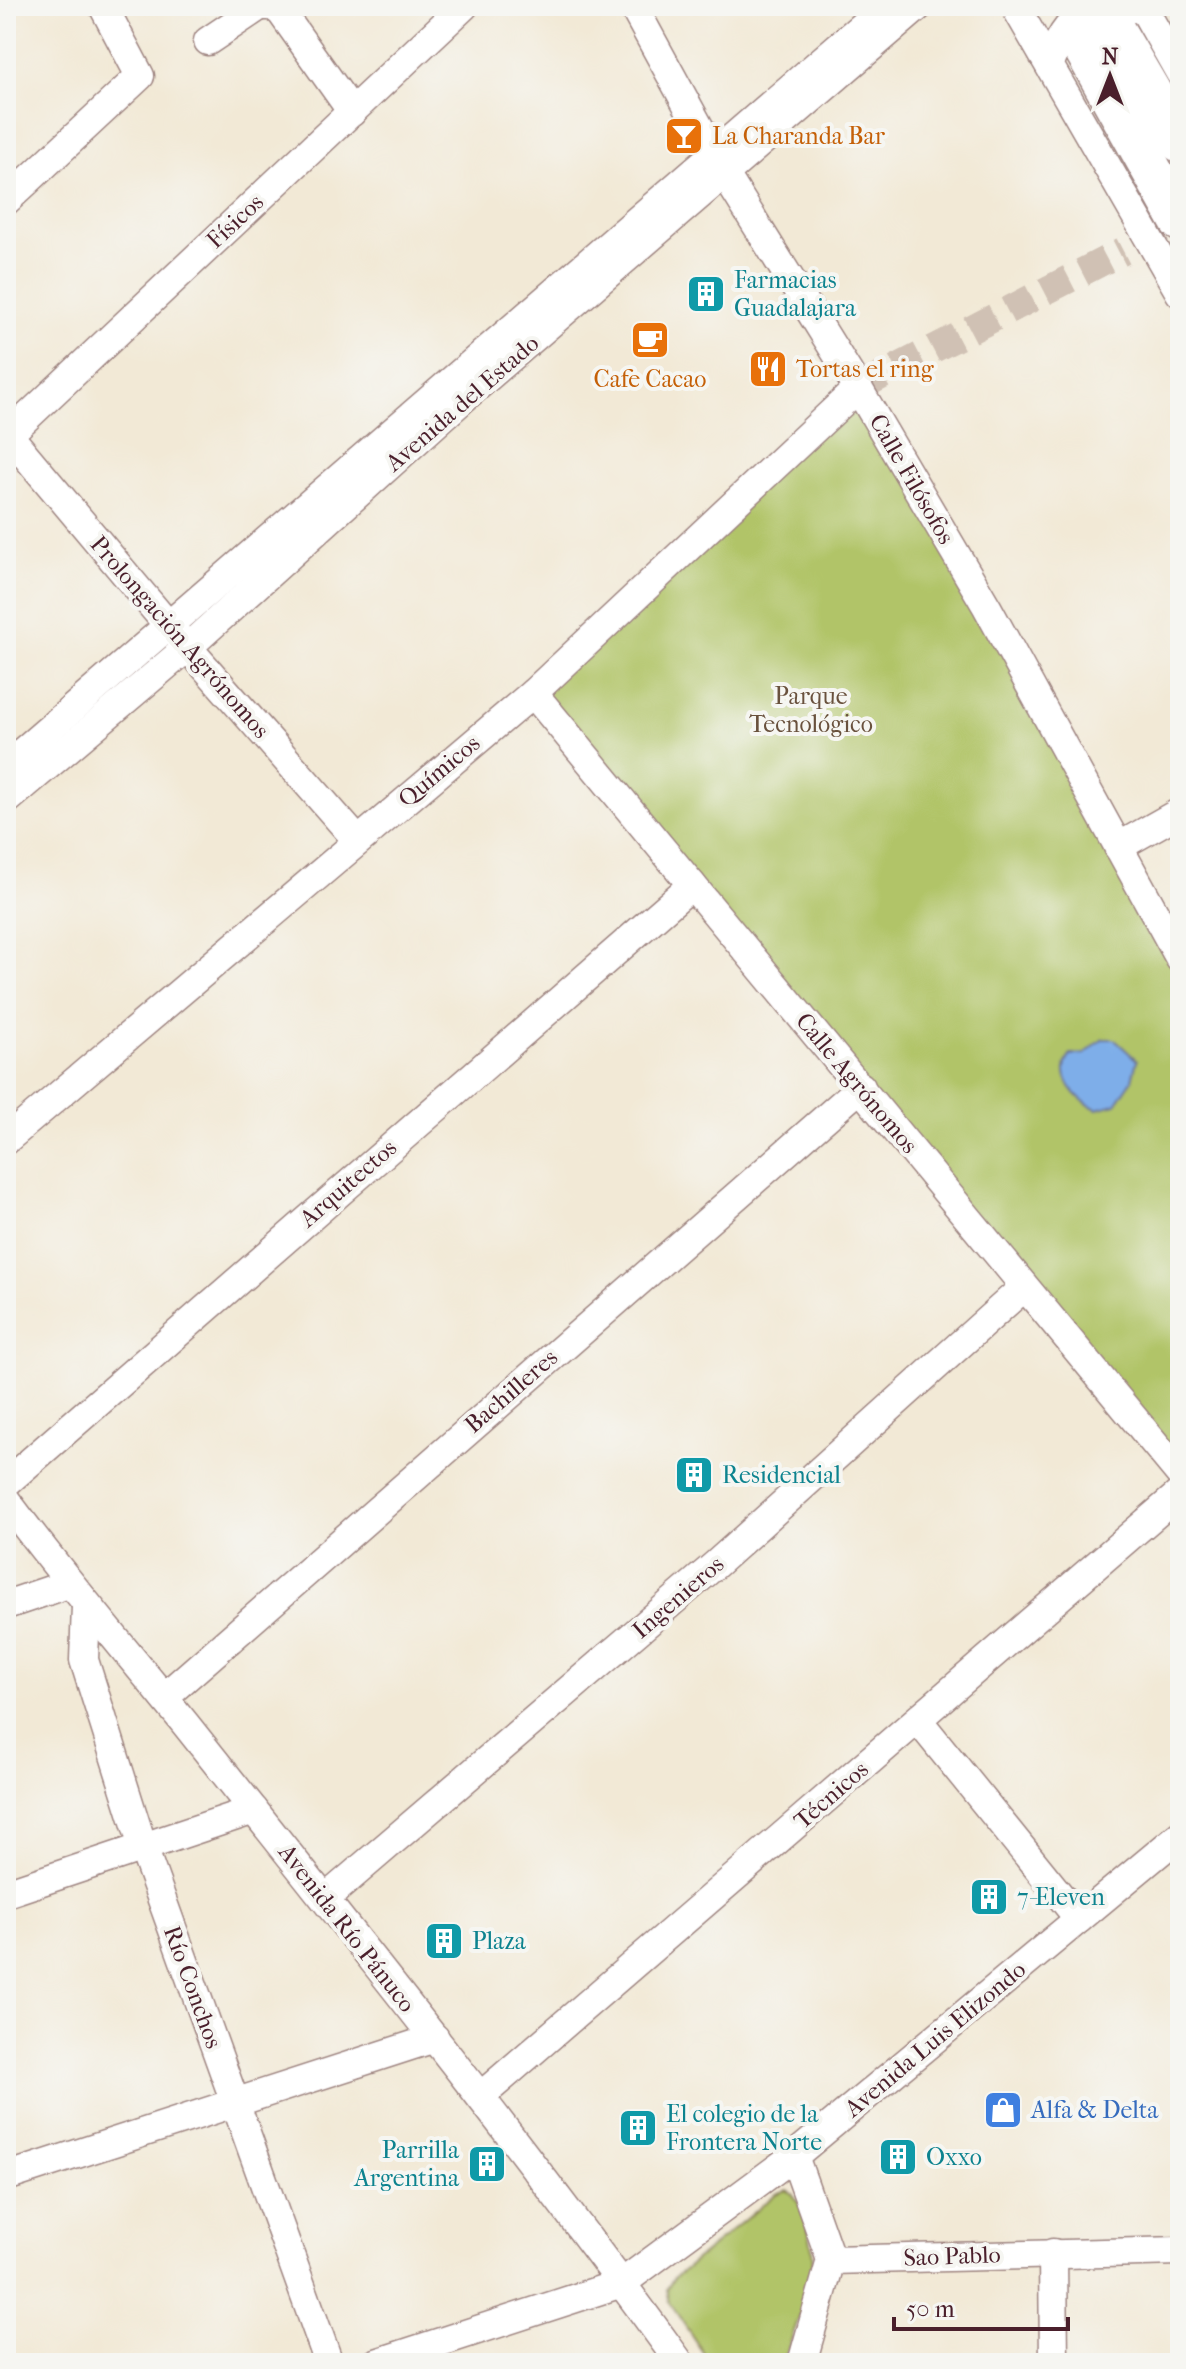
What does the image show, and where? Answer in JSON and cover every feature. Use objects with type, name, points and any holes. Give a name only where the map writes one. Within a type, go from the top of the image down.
[{"type":"highway","points":[[1105,29],[1180,142]]},
{"type":"highway","points":[[1105,29],[1180,221]]},
{"type":"street","points":[[6,201],[140,76],[103,6]]},
{"type":"street","points":[[208,41],[261,6],[273,6],[281,12],[352,112]]},
{"type":"street","name":"Físicos","points":[[7,434],[464,6]]},
{"type":"street","name":"Calle Filósofos","points":[[633,6],[721,165],[987,607],[1180,959]]},
{"type":"street","name":"Avenida del Estado","points":[[6,801],[188,647],[464,398],[721,165],[885,6]]},
{"type":"street","name":"Avenida del Estado","points":[[6,766],[168,625],[721,165],[919,6]]},
{"type":"street","points":[[1015,6],[1105,29],[1180,73]]},
{"type":"street","points":[[1105,29],[1180,293]]},
{"type":"street","name":"Químicos","points":[[6,1140],[533,693],[858,388]]},
{"type":"street","name":"Prolongación Agrónomos","points":[[7,434],[168,625],[357,840]]},
{"type":"street","name":"Calle Agrónomos","points":[[533,693],[1180,1474]]},
{"type":"street","points":[[1118,847],[1180,812]]},
{"type":"street","name":"Arquitectos","points":[[6,1483],[692,885]]},
{"type":"street","name":"Bachilleres","points":[[164,1697],[861,1087]]},
{"type":"street","name":"Ingenieros","points":[[325,1899],[715,1565],[1023,1288]]},
{"type":"street","name":"Técnicos","points":[[481,2096],[1180,1493]]},
{"type":"street","name":"Avenida Río Pánuco","points":[[6,1500],[77,1595],[164,1697],[481,2096],[680,2363]]},
{"type":"street","points":[[6,1605],[77,1595]]},
{"type":"street","name":"Río Conchos","points":[[77,1595],[84,1660],[143,1847],[329,2363]]},
{"type":"street","points":[[918,1720],[1079,1919]]},
{"type":"street","points":[[6,1893],[254,1810]]},
{"type":"street","name":"Avenida Luis Elizondo","points":[[376,2363],[622,2283],[794,2156],[1180,1835]]},
{"type":"street","points":[[6,2177],[435,2038]]},
{"type":"street","points":[[794,2156],[831,2260],[802,2363]]},
{"type":"street","name":"Sao Pablo","points":[[831,2260],[1180,2251]]},
{"type":"street","points":[[1053,2253],[1054,2363]]},
{"type":"green space","name":"Parque Tecnológico","points":[[858,388],[1180,958],[1180,1469],[533,693]]},
{"type":"green space","points":[[787,2190],[800,2207],[813,2256],[808,2290],[784,2363],[710,2363],[670,2303],[667,2289],[673,2279],[776,2194]]},
{"type":"water","points":[[1103,1039],[1114,1039],[1137,1060],[1132,1080],[1116,1104],[1097,1109],[1076,1094],[1066,1079],[1065,1071],[1071,1055],[1085,1054]]},
{"type":"tunnel","points":[[858,388],[1123,251]]},
{"type":"place","name":"La Charanda Bar","points":[[684,136]]},
{"type":"place","name":"Farmacias Guadalajara","points":[[706,294]]},
{"type":"place","name":"Cafe Cacao","points":[[650,340]]},
{"type":"place","name":"Tortas el ring","points":[[768,369]]},
{"type":"place","name":"Residencial","points":[[694,1475]]},
{"type":"place","name":"7-Eleven","points":[[989,1897]]},
{"type":"place","name":"Plaza","points":[[444,1941]]},
{"type":"place","name":"Alfa & Delta","points":[[1003,2110]]},
{"type":"place","name":"El colegio de la Frontera Norte","points":[[638,2128]]},
{"type":"place","name":"Oxxo","points":[[898,2157]]},
{"type":"place","name":"Parrilla Argentina","points":[[487,2164]]}]
